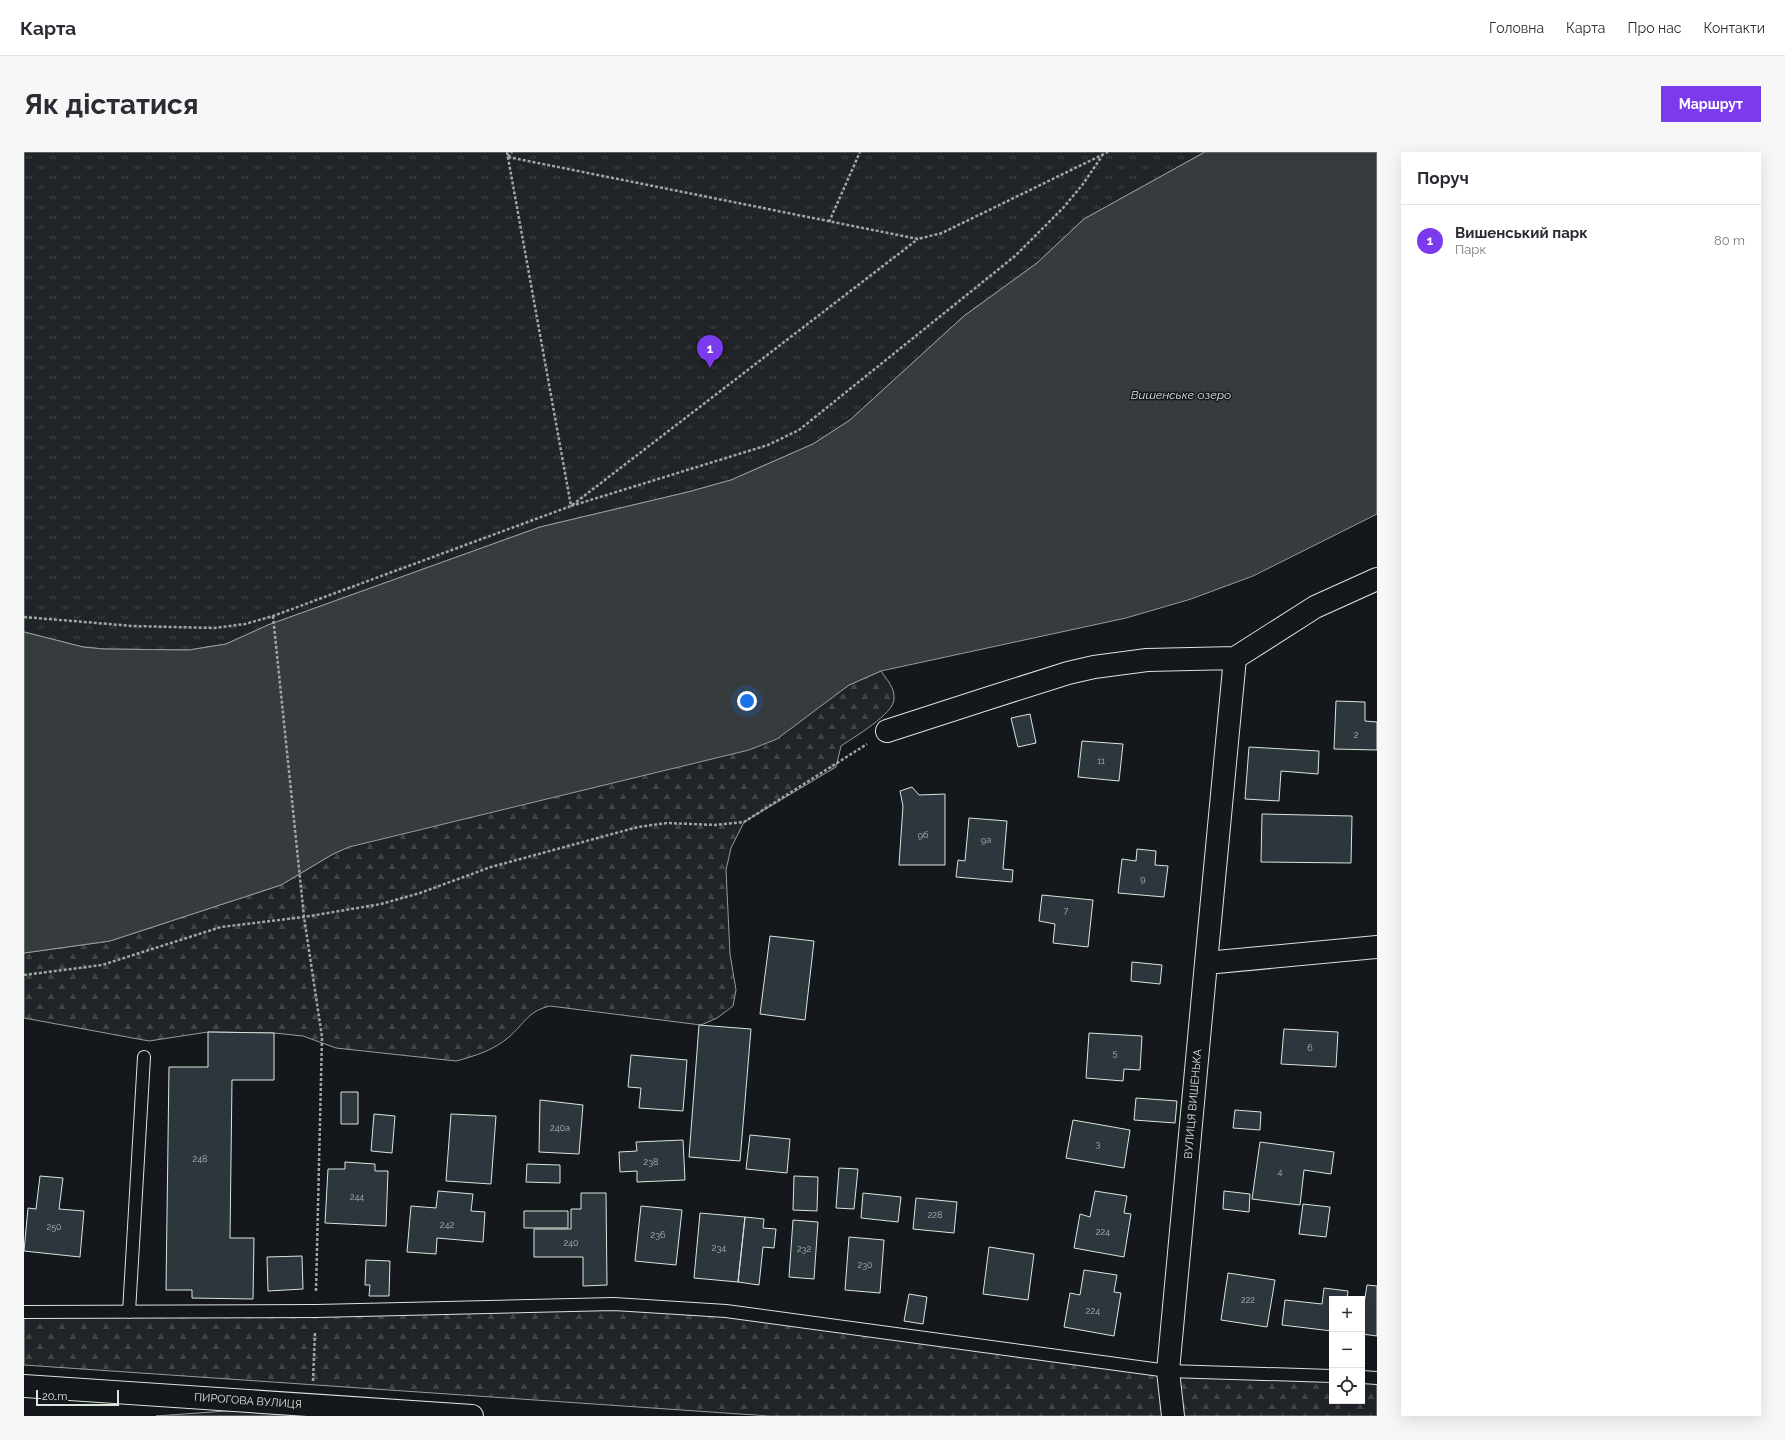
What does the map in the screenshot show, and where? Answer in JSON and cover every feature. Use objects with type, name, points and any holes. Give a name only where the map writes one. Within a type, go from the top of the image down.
[{"type":"street","points":[[887,731],[1003,693],[1094,667],[1147,660],[1235,658],[1315,607],[1377,579]]},
{"type":"street","name":"ВУЛИЦЯ ВИШЕНЬКА","points":[[1173,1416],[1168,1371],[1235,658]]},
{"type":"street","points":[[1206,963],[1377,947]]},
{"type":"street","name":"ПИРОГОВА ВУЛИЦЯ","points":[[24,1386],[472,1416]]},
{"type":"lane","points":[[130,1312],[144,1057]]},
{"type":"lane","points":[[24,1312],[316,1311],[614,1304],[742,1313],[1168,1371],[1329,1376]]},
{"type":"lane","points":[[1365,1377],[1377,1378]]},
{"type":"path","points":[[507,152],[571,506]]},
{"type":"path","points":[[508,157],[512,152]]},
{"type":"path","points":[[829,222],[860,152]]},
{"type":"path","points":[[571,506],[918,239],[942,233],[1108,152]]},
{"type":"path","points":[[24,617],[133,626],[214,628],[245,624],[273,616],[571,506],[768,445],[799,430],[1015,256],[1063,208],[1083,184],[1102,156]]},
{"type":"path","points":[[508,157],[918,239]]},
{"type":"path","points":[[273,616],[304,917],[322,1037],[316,1311],[312,1384]]},
{"type":"path","points":[[24,975],[102,965],[221,927],[304,917],[401,900],[491,867],[638,827],[668,823],[715,825],[744,822],[887,731]]},
{"type":"green space","points":[[24,152],[1205,152],[1084,219],[1037,263],[964,316],[850,420],[813,444],[731,480],[688,492],[540,527],[268,625],[226,644],[189,650],[104,649],[83,647],[24,632]]},
{"type":"green space","points":[[881,671],[890,684],[894,695],[892,705],[888,711],[872,725],[841,746],[836,767],[744,822],[731,848],[726,870],[730,954],[736,990],[733,1006],[717,1018],[701,1025],[550,1006],[532,1014],[509,1037],[497,1046],[477,1055],[456,1061],[336,1048],[303,1036],[274,1033],[208,1032],[149,1041],[24,1018],[24,953],[110,941],[281,885],[333,854],[348,847],[823,704],[849,685]]},
{"type":"green space","points":[[669,1307],[1168,1371],[1329,1376],[1329,1404],[1365,1404],[1365,1377],[1377,1378],[1377,1416],[769,1416],[24,1365],[24,1312]]},
{"type":"green space","points":[[310,1405],[472,1416],[156,1416]]},
{"type":"water","name":"Вишенське озеро","points":[[1205,152],[1377,152],[1377,514],[1253,576],[1191,599],[1126,618],[881,671],[849,685],[777,739],[749,750],[349,847],[333,854],[281,885],[110,941],[24,953],[24,632],[83,647],[104,649],[189,650],[226,644],[268,625],[540,527],[688,492],[731,480],[813,444],[850,420],[964,316],[1037,263],[1084,219]]},
{"type":"building","points":[[1336,701],[1365,702],[1365,721],[1377,722],[1377,750],[1334,749]]},
{"type":"building","points":[[1030,714],[1036,743],[1018,747],[1011,718]]},
{"type":"building","points":[[1082,741],[1123,744],[1119,781],[1078,777]]},
{"type":"building","points":[[1249,747],[1319,751],[1318,774],[1281,771],[1279,801],[1245,799]]},
{"type":"building","points":[[912,787],[919,795],[945,794],[945,865],[899,865],[903,806],[900,791]]},
{"type":"building","points":[[1262,814],[1352,816],[1351,863],[1261,862]]},
{"type":"building","points":[[969,818],[1007,821],[1003,869],[1013,870],[1012,882],[956,877],[958,860],[965,861]]},
{"type":"building","points":[[1137,849],[1156,851],[1155,865],[1168,866],[1164,897],[1118,893],[1122,859],[1136,861]]},
{"type":"building","points":[[1042,895],[1093,900],[1088,947],[1053,943],[1055,924],[1039,921]]},
{"type":"building","points":[[770,936],[814,941],[805,1020],[760,1014]]},
{"type":"building","points":[[1132,962],[1162,965],[1160,984],[1131,981]]},
{"type":"building","points":[[699,1025],[751,1029],[740,1161],[689,1157]]},
{"type":"building","points":[[1284,1029],[1338,1032],[1336,1067],[1281,1064]]},
{"type":"building","points":[[208,1032],[274,1033],[274,1080],[232,1080],[230,1238],[254,1238],[253,1299],[192,1298],[192,1290],[166,1290],[169,1067],[208,1067]]},
{"type":"building","points":[[1089,1033],[1142,1036],[1140,1070],[1124,1069],[1123,1081],[1086,1078]]},
{"type":"building","points":[[631,1055],[687,1060],[683,1111],[639,1108],[641,1088],[628,1087]]},
{"type":"building","points":[[341,1092],[358,1092],[358,1124],[341,1124]]},
{"type":"building","points":[[1136,1098],[1177,1101],[1175,1123],[1134,1120]]},
{"type":"building","points":[[540,1100],[583,1105],[579,1154],[539,1152]]},
{"type":"building","points":[[1235,1110],[1261,1112],[1260,1130],[1233,1128]]},
{"type":"building","points":[[374,1114],[395,1116],[392,1153],[371,1151]]},
{"type":"building","points":[[451,1114],[496,1116],[491,1184],[446,1181]]},
{"type":"building","points":[[1073,1120],[1130,1130],[1124,1168],[1066,1158]]},
{"type":"building","points":[[750,1135],[790,1139],[787,1173],[746,1169]]},
{"type":"building","points":[[683,1140],[685,1180],[637,1182],[637,1171],[620,1172],[619,1152],[637,1151],[636,1142]]},
{"type":"building","points":[[1260,1142],[1334,1152],[1331,1174],[1304,1170],[1300,1205],[1252,1199]]},
{"type":"building","points":[[345,1162],[375,1164],[375,1171],[388,1171],[386,1226],[325,1223],[328,1169],[345,1169]]},
{"type":"building","points":[[527,1164],[560,1165],[560,1183],[526,1182]]},
{"type":"building","points":[[839,1168],[858,1169],[854,1209],[836,1208]]},
{"type":"building","points":[[40,1176],[63,1178],[59,1209],[84,1211],[80,1257],[24,1251],[28,1208],[36,1209]]},
{"type":"building","points":[[794,1176],[818,1177],[817,1211],[793,1210]]},
{"type":"building","points":[[438,1191],[473,1194],[471,1211],[485,1212],[483,1242],[437,1238],[436,1254],[407,1252],[411,1206],[436,1208]]},
{"type":"building","points":[[1095,1191],[1127,1196],[1124,1213],[1131,1214],[1124,1257],[1074,1248],[1080,1214],[1090,1217]]},
{"type":"building","points":[[1224,1191],[1250,1194],[1249,1212],[1223,1209]]},
{"type":"building","points":[[581,1193],[606,1193],[607,1285],[583,1286],[583,1257],[534,1257],[534,1229],[571,1229],[571,1209],[581,1209]]},
{"type":"building","points":[[863,1193],[901,1197],[898,1222],[861,1218]]},
{"type":"building","points":[[916,1198],[957,1202],[954,1233],[913,1229]]},
{"type":"building","points":[[1303,1204],[1330,1207],[1326,1237],[1299,1234]]},
{"type":"building","points":[[641,1206],[682,1210],[676,1265],[635,1261]]},
{"type":"building","points":[[524,1211],[568,1211],[568,1228],[524,1228]]},
{"type":"building","points":[[700,1213],[745,1217],[738,1282],[694,1278]]},
{"type":"building","points":[[745,1217],[764,1219],[763,1228],[776,1229],[774,1248],[763,1247],[759,1285],[738,1282]]},
{"type":"building","points":[[793,1220],[818,1222],[814,1279],[789,1277]]},
{"type":"building","points":[[849,1237],[884,1240],[880,1293],[845,1290]]},
{"type":"building","points":[[989,1247],[1034,1254],[1028,1300],[983,1294]]},
{"type":"building","points":[[302,1256],[303,1289],[268,1291],[267,1257]]},
{"type":"building","points":[[366,1260],[390,1261],[389,1296],[369,1296],[370,1285],[365,1285]]},
{"type":"building","points":[[1084,1270],[1117,1275],[1114,1292],[1121,1293],[1114,1336],[1064,1327],[1070,1293],[1080,1295]]},
{"type":"building","points":[[1228,1273],[1275,1280],[1267,1327],[1221,1320]]},
{"type":"building","points":[[1367,1285],[1377,1286],[1377,1336],[1365,1334],[1365,1297]]},
{"type":"building","points":[[1324,1288],[1348,1291],[1347,1296],[1329,1296],[1329,1331],[1282,1325],[1285,1300],[1322,1304]]},
{"type":"building","points":[[909,1294],[927,1297],[923,1324],[904,1321]]},
{"type":"place","name":"Вишенський парк","points":[[710,368]]}]
